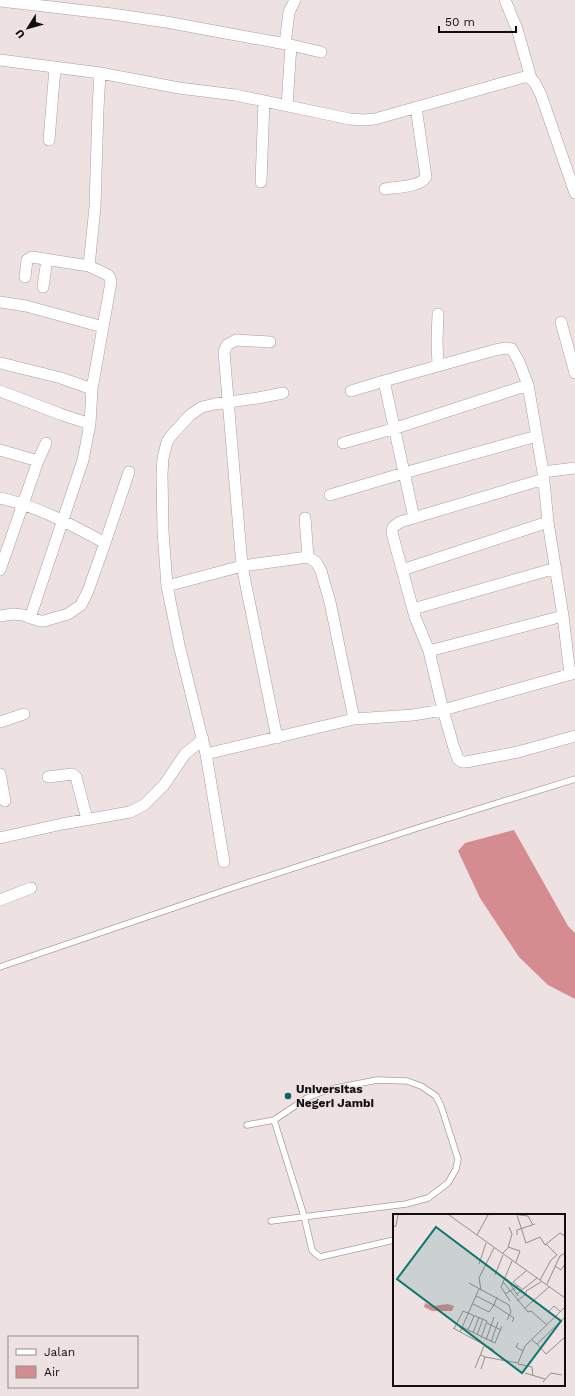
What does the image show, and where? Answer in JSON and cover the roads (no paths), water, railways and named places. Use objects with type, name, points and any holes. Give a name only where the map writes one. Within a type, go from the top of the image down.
[{"type":"street","points":[[287,106],[289,12],[295,0]]},
{"type":"street","points":[[505,0],[517,29],[532,78],[541,95],[575,193]]},
{"type":"street","points":[[0,1],[166,22],[321,52]]},
{"type":"street","points":[[0,60],[100,73],[180,88],[235,95],[350,119],[363,120],[375,119],[523,77],[528,76],[532,78]]},
{"type":"street","points":[[49,140],[55,68]]},
{"type":"street","points":[[89,266],[95,207],[100,73]]},
{"type":"street","points":[[261,182],[264,101]]},
{"type":"street","points":[[385,189],[418,184],[424,181],[426,177],[416,107]]},
{"type":"street","points":[[25,277],[28,258],[32,257],[89,266],[108,275],[110,279],[92,389],[90,424],[83,460],[30,618]]},
{"type":"street","points":[[43,287],[47,259]]},
{"type":"street","points":[[0,302],[26,306],[103,327]]},
{"type":"street","points":[[438,314],[436,340],[438,366]]},
{"type":"street","points":[[561,322],[575,373]]},
{"type":"street","points":[[270,342],[236,340],[227,345],[224,358],[242,566],[277,738]]},
{"type":"street","points":[[206,754],[354,719],[413,715],[443,710],[572,674],[548,522],[544,476],[528,385],[514,351],[510,348],[495,350],[384,380],[351,391]]},
{"type":"street","points":[[1,363],[54,376],[92,389]]},
{"type":"street","points":[[384,380],[396,428],[414,518]]},
{"type":"street","points":[[343,443],[396,428],[528,385]]},
{"type":"street","points":[[0,391],[90,424]]},
{"type":"street","points":[[224,862],[206,754],[179,645],[167,586],[163,531],[163,458],[167,442],[177,429],[197,410],[207,405],[258,398],[283,392]]},
{"type":"street","points":[[330,495],[537,436]]},
{"type":"street","points":[[0,570],[38,461],[46,443]]},
{"type":"street","points":[[0,450],[38,461]]},
{"type":"street","points":[[575,468],[544,476],[397,523],[392,530],[392,536],[413,609],[428,651],[456,755],[460,761],[463,762],[518,752],[575,736]]},
{"type":"street","points":[[0,616],[13,614],[40,621],[51,620],[68,614],[81,605],[88,591],[129,472]]},
{"type":"street","points":[[0,498],[23,505],[63,521],[105,543]]},
{"type":"street","points":[[305,518],[308,557]]},
{"type":"street","points":[[402,570],[548,522]]},
{"type":"street","points":[[167,586],[242,566],[308,557],[316,562],[321,571],[330,602],[354,719]]},
{"type":"street","points":[[413,609],[556,568]]},
{"type":"street","points":[[428,651],[563,616]]},
{"type":"street","points":[[0,722],[24,714]]},
{"type":"street","points":[[0,838],[130,812],[140,808],[164,785],[185,754],[202,739]]},
{"type":"street","points":[[0,774],[5,801]]},
{"type":"street","points":[[48,777],[72,774],[76,776],[87,820]]},
{"type":"street","points":[[0,900],[31,888]]},
{"type":"lane","points":[[0,967],[246,883],[575,779]]},
{"type":"lane","points":[[247,1125],[274,1120],[307,1098],[326,1090],[377,1080],[407,1081],[421,1086],[436,1096],[448,1125],[458,1159],[456,1169],[448,1184],[428,1198],[406,1204],[271,1221]]},
{"type":"lane","points":[[274,1120],[304,1216],[312,1250],[320,1257],[393,1240]]},
{"type":"water","points":[[514,830],[568,926],[575,933],[575,999],[548,985],[519,957],[480,898],[458,851],[465,843]]},
{"type":"place","name":"Universitas Negeri Jambi","points":[[288,1096]]}]
